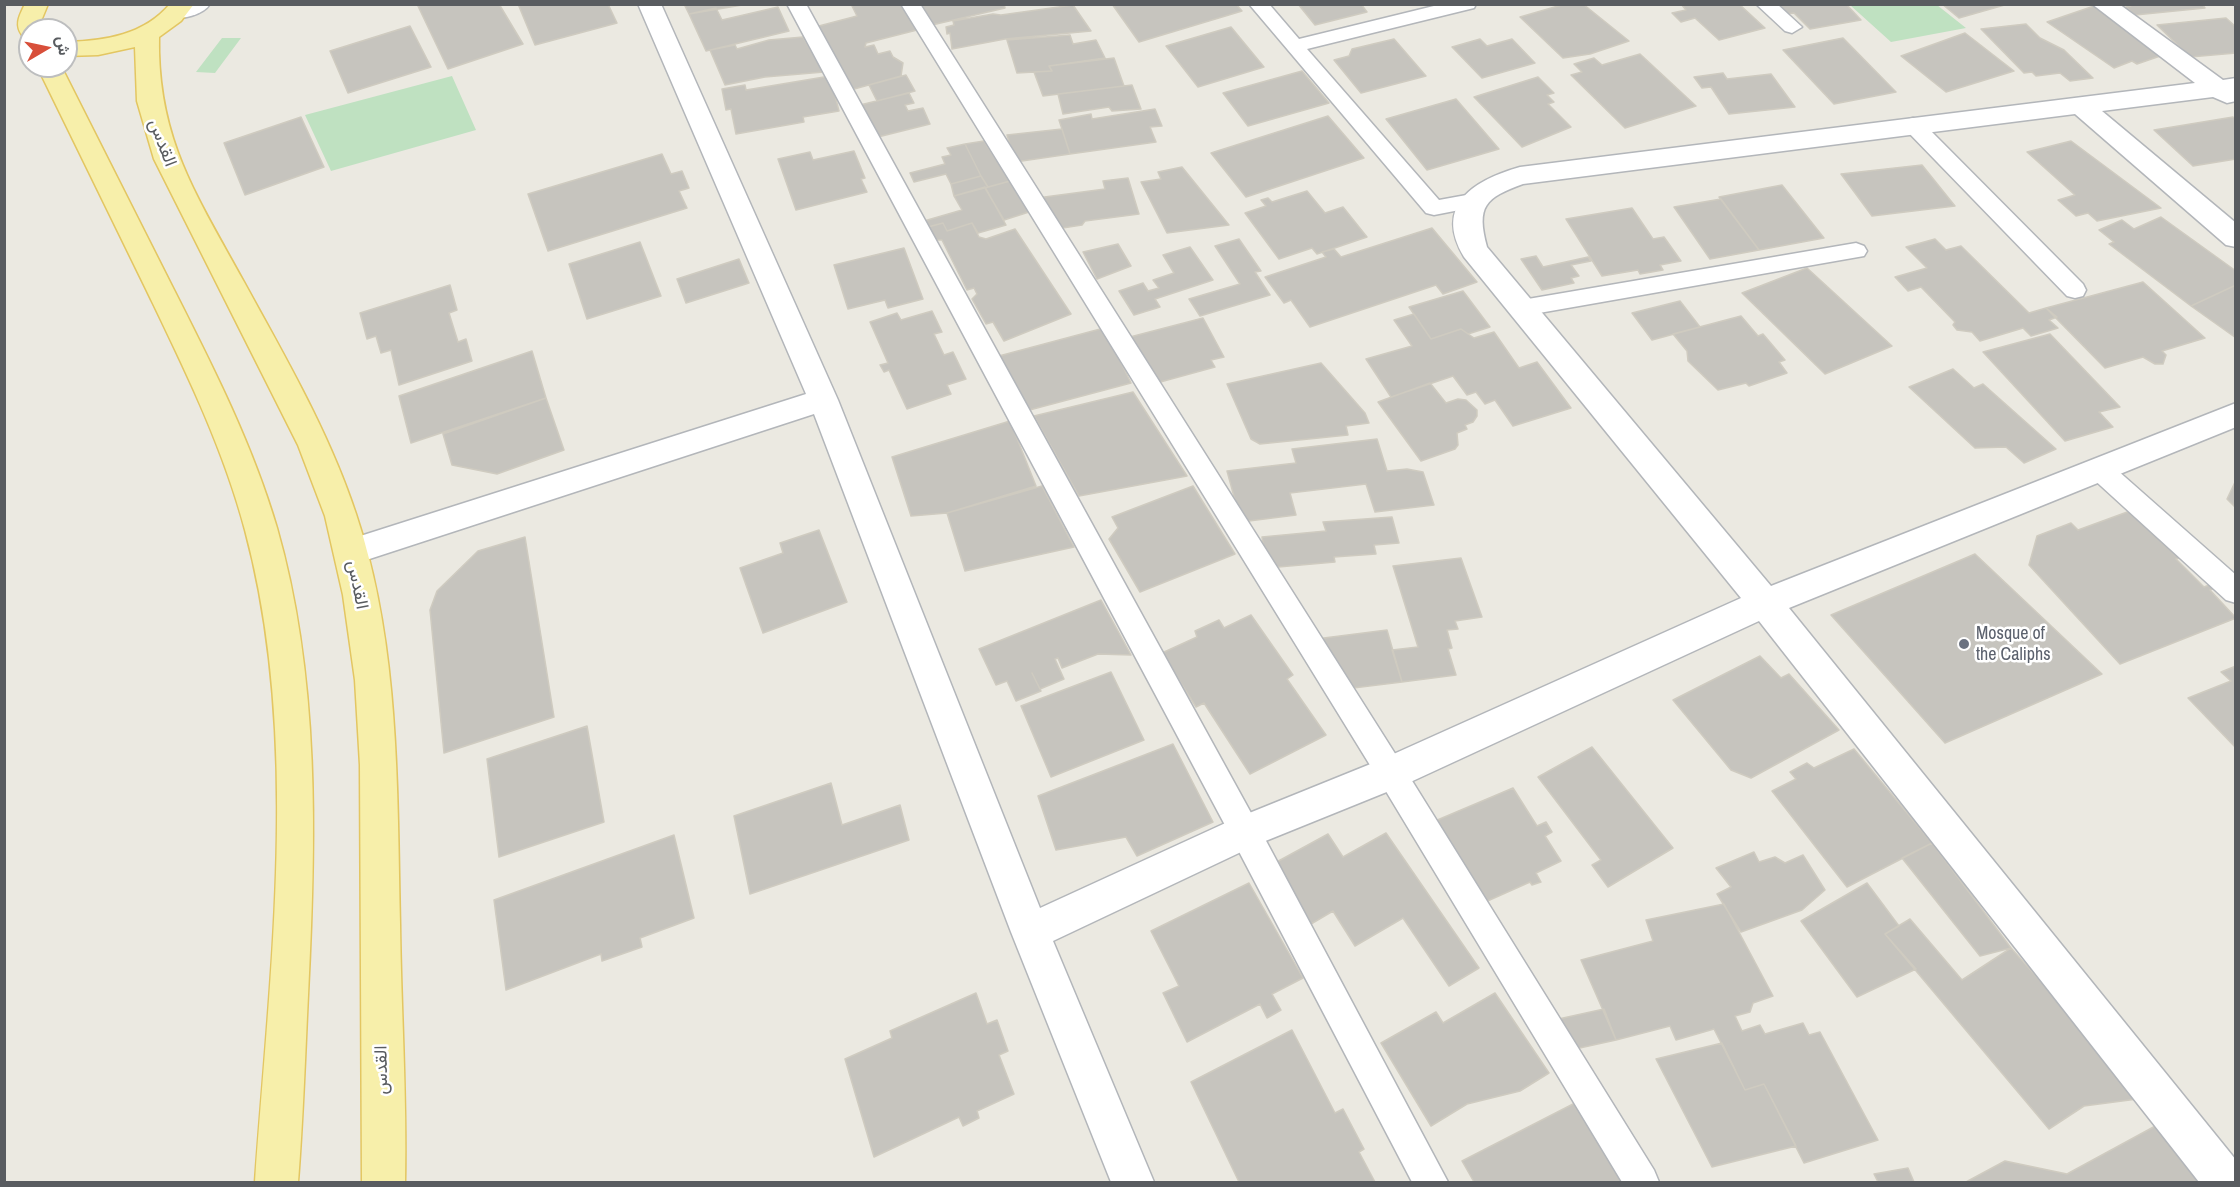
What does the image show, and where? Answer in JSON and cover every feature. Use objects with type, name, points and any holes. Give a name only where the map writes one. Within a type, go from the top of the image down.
[{"type":"main road","points":[[78,48],[106,47],[147,33],[187,7]]},
{"type":"main road","name":"القدس","points":[[147,33],[147,92],[161,151],[295,403],[335,498],[351,552],[375,698],[379,782],[384,1182]]},
{"type":"main road","points":[[55,78],[216,403],[255,508],[272,576],[285,651],[292,734],[295,825],[277,1182]]},
{"type":"street","points":[[649,4],[822,400],[1030,932],[1132,1182]]},
{"type":"street","points":[[2103,4],[2230,92]]},
{"type":"street","points":[[2226,1182],[1765,603],[1474,250],[1466,225],[1472,201],[1487,187],[1520,176],[2079,104],[2230,92]]},
{"type":"street","points":[[2079,104],[2235,238]]},
{"type":"street","points":[[351,552],[822,400]]},
{"type":"street","points":[[1030,932],[1245,832],[1391,773],[1765,603],[2235,414]]},
{"type":"lane","points":[[796,4],[1245,832],[1431,1182]]},
{"type":"lane","points":[[910,4],[1391,773],[1642,1182]]},
{"type":"lane","points":[[1258,4],[1434,208],[1472,201]]},
{"type":"lane","points":[[1294,46],[1467,4]]},
{"type":"lane","points":[[1765,4],[1792,27]]},
{"type":"lane","points":[[1912,125],[2074,290]]},
{"type":"lane","points":[[1522,308],[1856,251]]},
{"type":"lane","points":[[2100,469],[2235,592]]},
{"type":"green space","points":[[1850,5],[1937,5],[1966,28],[1891,42]]},
{"type":"green space","points":[[222,38],[241,38],[215,73],[196,72]]},
{"type":"green space","points":[[452,76],[476,130],[331,171],[305,115]]},
{"type":"building","points":[[417,4],[499,4],[523,44],[448,69]]},
{"type":"building","points":[[518,4],[608,4],[617,23],[535,45]]},
{"type":"building","points":[[684,4],[748,4],[689,14]]},
{"type":"building","points":[[851,4],[902,4],[917,30],[866,43],[865,47],[874,45],[878,54],[890,51],[893,57],[903,63],[901,76],[847,91],[815,27],[857,16]]},
{"type":"building","points":[[921,4],[1004,4],[1005,8],[932,25]]},
{"type":"building","points":[[1112,4],[1236,4],[1242,11],[1139,42]]},
{"type":"building","points":[[1298,4],[1361,4],[1367,12],[1315,25]]},
{"type":"building","points":[[1565,4],[1583,4],[1629,41],[1590,54],[1563,58],[1520,17]]},
{"type":"building","points":[[1681,4],[1739,4],[1765,28],[1719,40],[1695,18],[1681,22],[1672,13],[1686,10]]},
{"type":"building","points":[[1777,4],[1846,4],[1861,20],[1810,29],[1794,13],[1786,14]]},
{"type":"building","points":[[1942,4],[2008,4],[1959,18]]},
{"type":"building","points":[[2129,4],[2202,4],[2205,8],[2135,15],[2126,7],[2131,6]]},
{"type":"building","points":[[1073,5],[1091,31],[1005,39],[952,49],[950,33],[947,34],[946,27],[954,25],[953,21]]},
{"type":"building","points":[[2094,6],[2166,54],[2137,64],[2132,61],[2114,68],[2047,22]]},
{"type":"building","points":[[778,7],[789,31],[706,51],[689,14],[716,8],[722,20]]},
{"type":"building","points":[[2226,18],[2236,27],[2236,53],[2190,57],[2157,25]]},
{"type":"building","points":[[2026,24],[2040,38],[2064,50],[2093,78],[2070,81],[2060,73],[2036,76],[2032,72],[2024,73],[1981,29]]},
{"type":"building","points":[[410,26],[431,67],[348,93],[330,51]]},
{"type":"building","points":[[1231,27],[1264,67],[1198,87],[1166,46]]},
{"type":"building","points":[[1965,33],[2014,71],[1946,92],[1901,56]]},
{"type":"building","points":[[1070,35],[1073,44],[1096,40],[1105,58],[1049,66],[1052,71],[1017,73],[1007,40]]},
{"type":"building","points":[[803,37],[824,72],[765,77],[725,85],[710,50],[735,45],[737,49],[769,40]]},
{"type":"building","points":[[1843,38],[1896,92],[1834,104],[1783,50]]},
{"type":"building","points":[[1394,39],[1426,76],[1361,93],[1334,60],[1349,56],[1352,49]]},
{"type":"building","points":[[1480,39],[1487,46],[1512,39],[1535,63],[1482,78],[1452,47]]},
{"type":"building","points":[[1640,54],[1696,106],[1625,128],[1571,75],[1582,72],[1574,64],[1594,58],[1602,65]]},
{"type":"building","points":[[1114,58],[1124,86],[1043,96],[1034,72],[1052,71],[1049,66]]},
{"type":"building","points":[[1302,71],[1329,103],[1248,126],[1223,93]]},
{"type":"building","points":[[1723,73],[1727,79],[1771,74],[1795,107],[1729,114],[1711,87],[1702,88],[1694,77]]},
{"type":"building","points":[[906,75],[915,91],[877,101],[869,85]]},
{"type":"building","points":[[830,76],[839,111],[803,117],[804,122],[736,134],[731,109],[726,110],[722,89],[745,85],[746,90]]},
{"type":"building","points":[[1538,77],[1554,93],[1547,95],[1554,102],[1548,104],[1571,127],[1522,147],[1474,97]]},
{"type":"building","points":[[1132,85],[1141,109],[1112,111],[1109,107],[1063,114],[1058,94]]},
{"type":"building","points":[[909,93],[914,103],[905,105],[908,111],[923,108],[930,124],[870,139],[856,106]]},
{"type":"building","points":[[1456,99],[1499,149],[1427,170],[1386,119]]},
{"type":"building","points":[[1155,109],[1162,126],[1150,127],[1156,142],[1070,154],[1059,120],[1091,114],[1092,119]]},
{"type":"building","points":[[1328,116],[1364,158],[1246,197],[1211,153]]},
{"type":"building","points":[[301,117],[324,167],[245,195],[224,143]]},
{"type":"building","points":[[2233,117],[2236,119],[2236,159],[2193,166],[2154,130]]},
{"type":"building","points":[[1062,129],[1070,154],[1015,162],[1007,135]]},
{"type":"building","points":[[984,141],[1010,181],[988,187],[965,144]]},
{"type":"building","points":[[2071,141],[2161,208],[2097,221],[2088,213],[2076,216],[2058,200],[2075,195],[2027,152]]},
{"type":"building","points":[[965,144],[981,176],[951,184],[946,174],[914,182],[910,173],[945,164],[942,157],[951,155],[947,148]]},
{"type":"building","points":[[854,151],[865,178],[861,179],[867,192],[796,210],[778,159],[810,152],[813,160]]},
{"type":"building","points":[[662,154],[671,174],[682,171],[689,188],[679,191],[687,208],[548,251],[528,194]]},
{"type":"building","points":[[1922,165],[1955,206],[1872,216],[1841,174]]},
{"type":"building","points":[[1182,167],[1229,225],[1167,233],[1141,182],[1161,179],[1158,172]]},
{"type":"building","points":[[981,176],[988,187],[954,196],[951,184]]},
{"type":"building","points":[[1128,178],[1139,214],[1085,221],[1082,225],[1056,229],[1037,198],[1105,189],[1103,181]]},
{"type":"building","points":[[1010,181],[1029,212],[1004,220],[985,188]]},
{"type":"building","points":[[1782,185],[1824,238],[1759,250],[1719,197]]},
{"type":"building","points":[[985,187],[1006,225],[978,233],[972,223],[947,231],[943,223],[928,227],[924,221],[962,210],[954,196]]},
{"type":"building","points":[[1307,191],[1325,213],[1343,207],[1367,237],[1317,254],[1312,248],[1279,259],[1245,213],[1266,206],[1261,200],[1268,198],[1272,202]]},
{"type":"building","points":[[1721,199],[1759,250],[1710,259],[1674,207]]},
{"type":"building","points":[[1632,208],[1653,239],[1664,237],[1681,261],[1660,265],[1663,270],[1640,274],[1638,270],[1602,276],[1566,219]]},
{"type":"building","points":[[2161,217],[2236,271],[2236,285],[2191,306],[2109,244],[2114,242],[2099,230],[2122,220],[2134,229]]},
{"type":"building","points":[[943,223],[947,231],[972,223],[979,237],[986,239],[1015,229],[1071,314],[1004,341],[993,322],[986,324],[972,299],[977,294],[974,288],[967,290],[942,240],[937,240],[936,244],[928,227]]},
{"type":"building","points":[[1432,228],[1477,282],[1443,294],[1436,285],[1310,327],[1291,300],[1284,303],[1265,277],[1326,257],[1322,252],[1334,249],[1341,257]]},
{"type":"building","points":[[1239,239],[1261,271],[1255,272],[1270,295],[1200,316],[1189,299],[1240,284],[1215,246]]},
{"type":"building","points":[[1935,239],[1946,250],[1961,246],[2029,313],[2046,308],[2057,317],[2049,320],[2058,328],[2031,336],[2023,328],[1980,341],[1972,332],[1957,330],[1953,325],[1955,322],[1921,287],[1908,291],[1895,277],[1927,268],[1906,247]]},
{"type":"building","points":[[640,242],[661,296],[587,319],[569,264]]},
{"type":"building","points":[[1118,244],[1131,266],[1097,279],[1083,252]]},
{"type":"building","points":[[1190,247],[1213,280],[1155,299],[1160,307],[1134,315],[1119,291],[1143,283],[1148,291],[1159,288],[1153,280],[1174,273],[1163,255]]},
{"type":"building","points":[[904,248],[923,299],[888,308],[885,300],[848,309],[834,265]]},
{"type":"building","points":[[1536,256],[1543,267],[1588,257],[1591,261],[1571,265],[1579,276],[1571,278],[1574,283],[1542,290],[1521,259]]},
{"type":"building","points":[[739,259],[749,283],[686,303],[677,279]]},
{"type":"building","points":[[1807,268],[1892,346],[1825,374],[1742,293]]},
{"type":"building","points":[[2143,282],[2205,338],[2162,351],[2166,355],[2163,364],[2155,364],[2143,357],[2105,368],[2046,308]]},
{"type":"building","points":[[450,285],[457,310],[449,313],[458,342],[466,339],[472,361],[399,385],[391,350],[381,353],[376,336],[367,339],[360,313]]},
{"type":"building","points":[[2236,285],[2236,338],[2191,306]]},
{"type":"building","points":[[1463,291],[1490,327],[1468,334],[1461,329],[1431,339],[1409,307]]},
{"type":"building","points":[[1680,301],[1700,327],[1652,340],[1632,313]]},
{"type":"building","points":[[932,311],[942,332],[934,334],[944,355],[953,352],[966,379],[947,385],[951,394],[907,409],[889,370],[884,372],[880,365],[888,363],[870,322],[897,313],[901,320]]},
{"type":"building","points":[[1414,314],[1431,339],[1461,329],[1474,338],[1494,332],[1519,368],[1537,362],[1571,408],[1513,426],[1495,400],[1485,404],[1476,392],[1467,395],[1453,376],[1391,397],[1366,359],[1412,346],[1394,320]]},
{"type":"building","points":[[1741,316],[1758,336],[1763,334],[1785,360],[1779,362],[1787,373],[1749,386],[1746,383],[1718,390],[1688,361],[1687,351],[1673,334]]},
{"type":"building","points":[[1203,318],[1224,357],[1211,360],[1215,367],[1153,384],[1130,337]]},
{"type":"building","points":[[1104,328],[1131,383],[1022,412],[999,356]]},
{"type":"building","points":[[2050,334],[2120,407],[2099,412],[2113,427],[2065,441],[1983,352]]},
{"type":"building","points":[[532,351],[546,398],[411,443],[399,396]]},
{"type":"building","points":[[1321,363],[1365,413],[1369,423],[1346,426],[1348,435],[1260,444],[1251,439],[1227,384]]},
{"type":"building","points":[[1953,369],[1974,388],[1983,384],[2056,449],[2024,463],[2006,447],[1975,448],[1909,387]]},
{"type":"building","points":[[1430,383],[1446,403],[1458,399],[1466,400],[1477,410],[1477,416],[1473,422],[1465,425],[1467,429],[1457,433],[1458,445],[1455,449],[1421,461],[1378,402]]},
{"type":"building","points":[[1133,392],[1187,476],[1079,496],[1034,416]]},
{"type":"building","points":[[546,398],[564,450],[497,474],[452,465],[443,434]]},
{"type":"building","points":[[1010,421],[1036,486],[947,513],[911,516],[892,457]]},
{"type":"building","points":[[1377,439],[1387,471],[1407,469],[1423,472],[1434,505],[1375,512],[1366,484],[1290,493],[1296,515],[1241,522],[1227,471],[1296,463],[1292,449]]},
{"type":"building","points":[[2236,480],[2236,508],[2227,499]]},
{"type":"building","points":[[1042,486],[1074,547],[965,571],[947,513]]},
{"type":"building","points":[[1193,486],[1235,554],[1140,592],[1109,539],[1118,528],[1112,517]]},
{"type":"building","points":[[2130,511],[2162,542],[2169,540],[2185,556],[2176,559],[2204,587],[2212,584],[2215,588],[2210,590],[2236,618],[2120,664],[2029,565],[2037,536],[2071,523],[2078,530]]},
{"type":"building","points":[[1392,517],[1399,543],[1374,545],[1376,554],[1334,557],[1335,562],[1267,568],[1262,537],[1326,531],[1323,522]]},
{"type":"building","points":[[819,530],[847,602],[763,633],[740,568],[783,553],[780,543]]},
{"type":"building","points":[[525,537],[554,717],[444,753],[430,610],[437,591],[478,551]]},
{"type":"building","name":"Mosque of the Caliphs","points":[[1975,554],[2102,674],[1945,743],[1831,615]]},
{"type":"building","points":[[1461,558],[1482,617],[1455,621],[1458,629],[1447,630],[1452,648],[1448,649],[1456,675],[1402,682],[1392,650],[1418,647],[1393,566]]},
{"type":"building","points":[[1101,600],[1131,655],[1098,654],[1062,668],[1058,658],[1055,659],[1064,679],[1016,701],[1007,681],[996,685],[979,649]]},
{"type":"building","points":[[1251,615],[1293,675],[1287,679],[1326,735],[1250,774],[1204,703],[1196,707],[1162,653],[1197,637],[1195,631],[1219,620],[1224,628]]},
{"type":"building","points":[[1387,630],[1402,682],[1345,689],[1316,639]]},
{"type":"building","points":[[1760,656],[1781,678],[1789,674],[1839,730],[1751,778],[1731,770],[1673,700]]},
{"type":"building","points":[[2236,666],[2236,748],[2188,698],[2231,681],[2221,672]]},
{"type":"building","points":[[1111,672],[1144,740],[1051,777],[1021,706]]},
{"type":"building","points":[[587,726],[604,822],[499,857],[487,759]]},
{"type":"building","points":[[1173,744],[1213,822],[1137,856],[1126,837],[1056,850],[1038,796]]},
{"type":"building","points":[[1592,747],[1673,848],[1608,887],[1592,865],[1601,860],[1538,777]]},
{"type":"building","points":[[1854,749],[1932,843],[1847,887],[1772,791],[1796,779],[1790,772],[1807,763],[1814,768]]},
{"type":"building","points":[[831,783],[842,825],[900,805],[909,840],[750,894],[734,816]]},
{"type":"building","points":[[1513,788],[1537,826],[1546,822],[1552,832],[1545,836],[1561,861],[1536,873],[1541,882],[1532,885],[1530,882],[1483,903],[1435,821]]},
{"type":"building","points":[[1386,833],[1479,968],[1449,986],[1403,918],[1355,946],[1333,911],[1311,924],[1273,864],[1328,834],[1343,857]]},
{"type":"building","points":[[674,835],[694,918],[640,938],[642,947],[602,961],[601,954],[506,990],[494,900]]},
{"type":"building","points":[[1932,843],[2011,948],[1980,956],[1902,858]]},
{"type":"building","points":[[1754,852],[1759,862],[1775,857],[1785,863],[1803,855],[1825,890],[1802,910],[1741,932],[1717,894],[1731,887],[1716,868]]},
{"type":"building","points":[[1249,883],[1303,978],[1272,994],[1281,1010],[1267,1018],[1260,1004],[1187,1042],[1163,993],[1179,986],[1151,931]]},
{"type":"building","points":[[1867,883],[1899,926],[1885,934],[1916,969],[1857,997],[1801,921]]},
{"type":"building","points":[[1724,904],[1773,996],[1753,1003],[1750,1012],[1735,1016],[1742,1031],[1760,1025],[1765,1034],[1803,1023],[1809,1035],[1820,1032],[1878,1140],[1804,1163],[1764,1084],[1745,1090],[1714,1029],[1676,1040],[1670,1026],[1616,1040],[1581,960],[1653,941],[1646,920]]},
{"type":"building","points":[[1910,919],[1962,980],[2011,948],[2145,1098],[2084,1106],[2049,1129],[1885,934]]},
{"type":"building","points":[[976,993],[987,1024],[997,1020],[1008,1051],[999,1055],[1014,1094],[977,1111],[979,1118],[963,1126],[959,1117],[874,1157],[845,1059],[892,1038],[890,1031]]},
{"type":"building","points":[[1495,993],[1549,1073],[1520,1091],[1467,1104],[1431,1126],[1381,1043],[1436,1012],[1443,1023]]},
{"type":"building","points":[[1604,1009],[1616,1040],[1566,1051],[1554,1020]]},
{"type":"building","points":[[1292,1030],[1335,1113],[1343,1109],[1364,1149],[1359,1152],[1375,1182],[1239,1182],[1191,1082]]},
{"type":"building","points":[[1722,1043],[1745,1090],[1764,1084],[1796,1146],[1712,1167],[1656,1059]]},
{"type":"building","points":[[1575,1103],[1622,1182],[1474,1182],[1462,1161]]},
{"type":"building","points":[[2159,1124],[2207,1182],[1966,1182],[2005,1161],[2067,1174]]},
{"type":"building","points":[[1908,1168],[1914,1182],[1878,1182],[1874,1174]]},
{"type":"place","name":"Mosque of the Caliphs","points":[[1964,644]]}]
